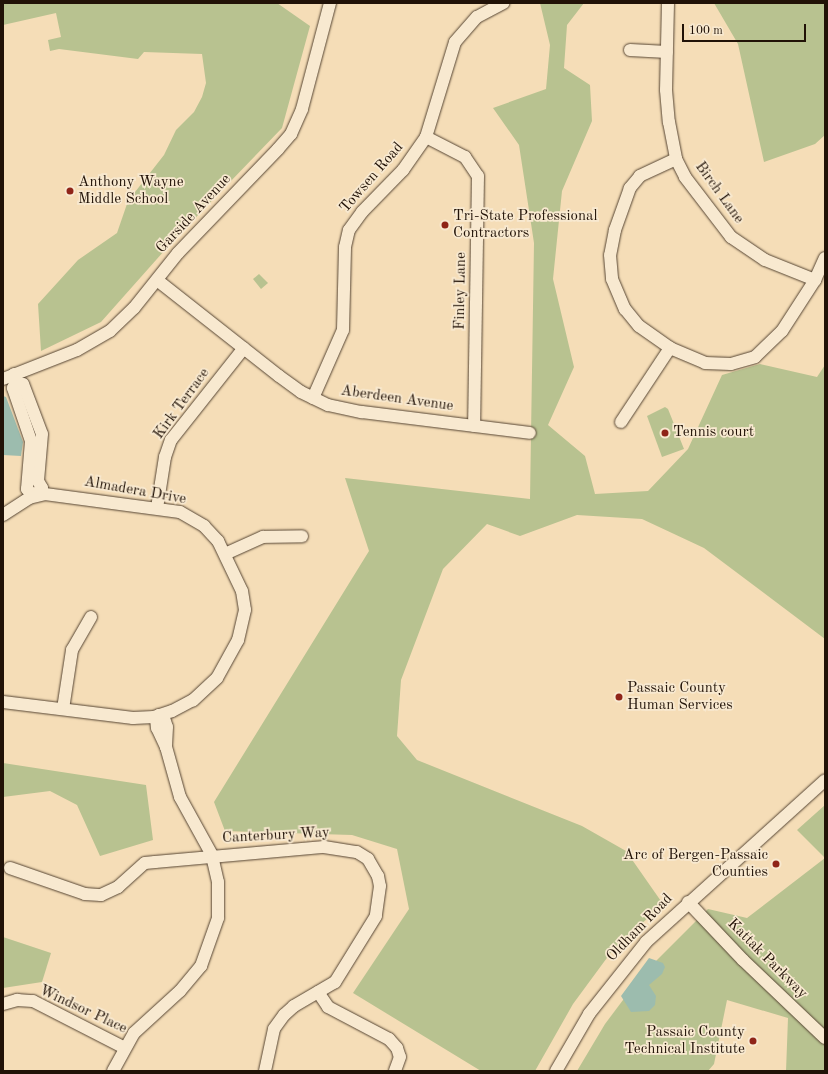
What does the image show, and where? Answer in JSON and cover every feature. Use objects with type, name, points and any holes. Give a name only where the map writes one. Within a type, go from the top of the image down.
[{"type":"street","name":"Garside Avenue","points":[[11,378],[77,350],[110,331],[134,308],[178,253],[291,134],[302,109],[330,3]]},
{"type":"street","name":"Towsen Road","points":[[312,398],[343,330],[345,248],[349,230],[362,212],[403,170],[426,137],[455,42],[477,17],[503,3]]},
{"type":"street","name":"Birch Lane","points":[[668,3],[666,90],[676,159],[706,207],[731,237],[765,260],[815,280]]},
{"type":"street","points":[[630,50],[667,52]]},
{"type":"street","name":"Finley Lane","points":[[426,137],[465,157],[478,176],[474,426]]},
{"type":"street","points":[[676,159],[640,176],[630,188],[614,230],[610,255],[612,279],[625,309],[639,326],[670,348],[705,363],[731,364],[755,358],[782,331],[815,280],[825,258]]},
{"type":"street","name":"Aberdeen Avenue","points":[[157,280],[244,348],[312,398],[340,409],[530,433]]},
{"type":"street","name":"Kirk Terrace","points":[[157,508],[165,457],[171,440],[244,348]]},
{"type":"street","points":[[621,422],[670,348]]},
{"type":"street","points":[[11,378],[31,441],[27,489],[34,496]]},
{"type":"street","name":"Almadera Drive","points":[[3,515],[34,496],[57,495],[180,512],[196,520],[212,533],[225,554],[244,601],[242,630],[238,640],[210,686],[183,706],[159,716],[134,718],[3,702]]},
{"type":"street","points":[[225,554],[263,538],[302,536]]},
{"type":"street","points":[[63,709],[72,650],[91,617]]},
{"type":"street","points":[[113,1071],[125,1048],[146,1020],[188,983],[206,956],[216,930],[219,908],[218,882],[212,855],[180,797],[166,747],[157,728],[156,719],[159,716]]},
{"type":"street","name":"Oldham Road","points":[[556,1071],[589,1014],[610,985],[646,942],[688,902],[825,780]]},
{"type":"street","name":"Canterbury Way","points":[[10,868],[85,894],[101,895],[118,887],[145,863],[212,855],[324,847],[357,852],[375,867],[380,886],[376,916],[335,982],[284,1015],[274,1029],[265,1071]]},
{"type":"street","name":"Kattak Parkway","points":[[688,902],[743,960],[825,1038]]},
{"type":"street","points":[[318,992],[328,1007],[393,1043],[400,1057],[396,1071]]},
{"type":"street","name":"Windsor Place","points":[[3,1004],[17,1000],[33,1001],[125,1048]]},
{"type":"green space","points":[[3,3],[277,3],[310,26],[282,128],[172,242],[101,322],[41,351],[38,304],[78,260],[117,233],[128,201],[164,155],[176,130],[194,112],[202,97],[206,83],[202,54],[144,52],[138,59],[59,49],[50,51],[48,40],[61,37],[56,13],[3,25]]},
{"type":"green space","points":[[540,3],[584,3],[567,25],[564,68],[590,85],[592,121],[562,191],[553,279],[574,367],[548,425],[585,456],[595,494],[648,491],[688,449],[722,375],[760,364],[817,377],[825,365],[825,639],[704,548],[642,519],[577,515],[520,536],[487,524],[443,569],[401,680],[397,736],[417,760],[582,826],[626,851],[663,904],[612,951],[573,1004],[535,1071],[481,1071],[353,993],[409,909],[397,849],[352,835],[225,831],[214,802],[369,551],[345,478],[530,499],[534,243],[519,145],[493,108],[546,89],[550,45]]},
{"type":"green space","points":[[714,3],[825,3],[825,135],[815,144],[764,162],[738,44]]},
{"type":"green space","points":[[259,274],[268,283],[261,289],[253,279]]},
{"type":"green space","name":"Tennis court","points":[[665,407],[668,409],[684,449],[662,457],[647,416]]},
{"type":"green space","points":[[3,763],[146,785],[153,840],[100,856],[77,805],[50,791],[3,797]]},
{"type":"green space","points":[[825,805],[825,858],[797,830]]},
{"type":"green space","points":[[825,858],[825,1071],[786,1071],[788,1018],[727,1000],[714,1064],[708,1071],[577,1071],[605,1024],[641,976],[708,909],[747,918]]},
{"type":"green space","points":[[3,937],[51,953],[42,982],[3,988]]},
{"type":"shaded area","points":[[3,396],[6,397],[23,442],[21,456],[3,455]]},
{"type":"shaded area","points":[[649,958],[663,963],[665,967],[662,974],[649,985],[656,996],[655,1005],[649,1011],[631,1012],[621,996]]},
{"type":"place","name":"Anthony Wayne Middle School","points":[[70,191]]},
{"type":"place","name":"Tri-State Professional Contractors","points":[[445,225]]},
{"type":"place","name":"Tennis court","points":[[665,433]]},
{"type":"place","name":"Passaic County Human Services","points":[[619,697]]},
{"type":"place","name":"Arc of Bergen-Passaic Counties","points":[[776,864]]},
{"type":"place","name":"Passaic County Technical Institute","points":[[753,1041]]}]
